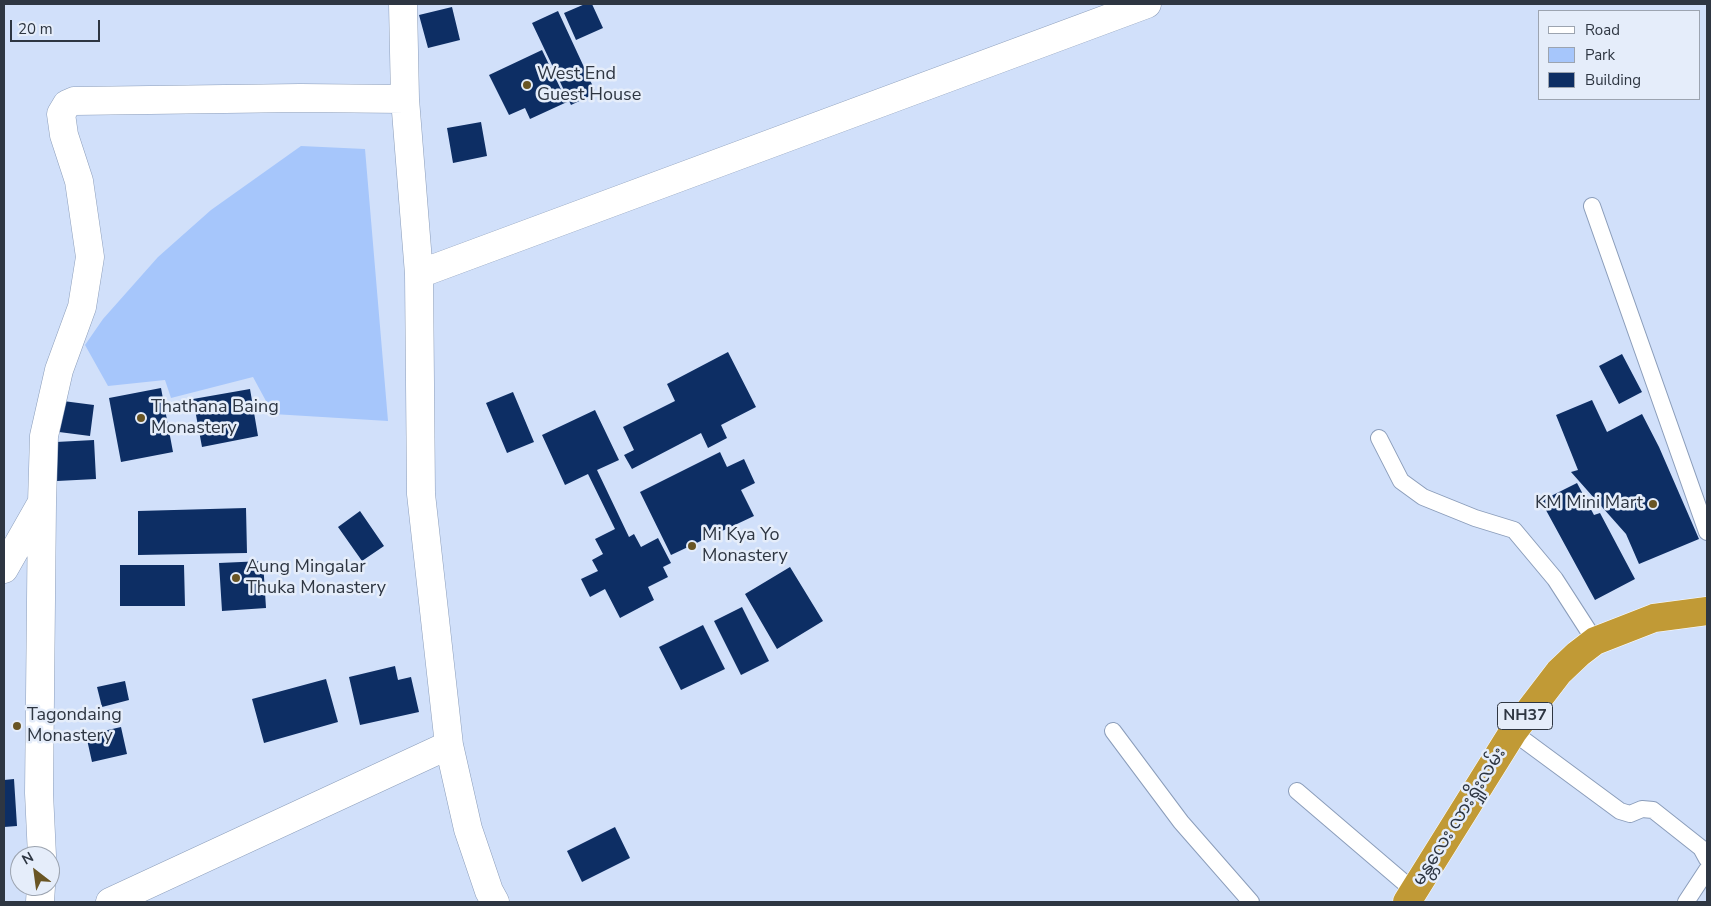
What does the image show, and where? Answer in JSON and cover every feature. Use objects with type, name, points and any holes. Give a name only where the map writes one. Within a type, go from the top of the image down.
[{"type":"highway","name":"မန္တလေး လားရှိုးလမ်း","points":[[1411,896],[1513,732],[1559,672],[1595,641],[1654,618],[1707,611]]},
{"type":"street","points":[[403,4],[405,99],[419,274],[421,494],[449,745],[468,829],[495,902]]},
{"type":"street","points":[[419,274],[1135,6]]},
{"type":"street","points":[[42,846],[39,792],[44,436],[59,370],[82,307],[90,257],[79,181],[64,135],[61,114],[68,104],[74,101],[300,98],[405,99]]},
{"type":"street","points":[[4,569],[42,503]]},
{"type":"street","points":[[110,902],[449,745]]},
{"type":"lane","points":[[1592,206],[1707,532]]},
{"type":"lane","points":[[1379,438],[1401,482],[1423,497],[1475,518],[1514,530],[1555,579],[1595,641]]},
{"type":"lane","points":[[1113,732],[1182,822],[1251,902]]},
{"type":"lane","points":[[1513,732],[1620,811],[1630,814],[1642,809],[1653,810],[1701,848],[1707,859]]},
{"type":"lane","points":[[1297,791],[1411,896]]},
{"type":"lane","points":[[1686,902],[1707,870]]},
{"type":"green space","points":[[301,146],[365,149],[388,421],[273,414],[253,377],[171,398],[165,380],[108,386],[85,345],[103,319],[158,257],[211,210]]},
{"type":"building","points":[[585,4],[592,4],[603,28],[576,40],[564,13]]},
{"type":"building","points":[[452,7],[460,40],[428,48],[419,15]]},
{"type":"building","points":[[558,11],[596,93],[571,105],[532,23]]},
{"type":"building","points":[[542,50],[567,102],[530,119],[525,108],[509,115],[489,75]]},
{"type":"building","points":[[481,122],[487,156],[453,163],[447,128]]},
{"type":"building","points":[[728,352],[756,407],[721,425],[727,438],[708,448],[701,433],[632,469],[624,455],[634,450],[623,427],[675,401],[667,384]]},
{"type":"building","points":[[1622,354],[1642,392],[1619,404],[1599,366]]},
{"type":"building","points":[[161,388],[173,452],[121,462],[109,398]]},
{"type":"building","points":[[250,389],[258,436],[202,447],[193,399]]},
{"type":"building","points":[[513,392],[534,442],[507,453],[486,403]]},
{"type":"building","points":[[1592,400],[1607,432],[1642,414],[1659,447],[1699,539],[1639,564],[1626,534],[1571,472],[1578,470],[1556,415]]},
{"type":"building","points":[[63,401],[94,405],[90,436],[59,432]]},
{"type":"building","points":[[595,410],[619,460],[597,470],[629,537],[634,534],[641,547],[658,538],[671,563],[663,567],[668,577],[648,587],[654,600],[620,618],[605,589],[590,597],[581,579],[598,571],[592,560],[603,554],[595,539],[615,529],[588,474],[565,485],[542,435]]},
{"type":"building","points":[[94,440],[96,479],[57,481],[56,442]]},
{"type":"building","points":[[720,452],[727,467],[744,459],[755,483],[741,490],[754,516],[671,555],[640,492]]},
{"type":"building","points":[[1577,483],[1594,515],[1600,513],[1635,579],[1595,600],[1541,501]]},
{"type":"building","points":[[246,508],[247,553],[138,555],[138,511]]},
{"type":"building","points":[[360,511],[384,546],[362,561],[338,527]]},
{"type":"building","points":[[263,561],[266,608],[222,611],[219,563]]},
{"type":"building","points":[[120,565],[184,565],[185,606],[120,606]]},
{"type":"building","points":[[790,567],[823,621],[777,649],[745,594]]},
{"type":"building","points":[[742,607],[769,661],[741,675],[714,621]]},
{"type":"building","points":[[703,625],[725,669],[681,690],[659,647]]},
{"type":"building","points":[[395,666],[398,680],[411,677],[419,712],[360,725],[349,677]]},
{"type":"building","points":[[326,679],[338,722],[264,743],[252,699]]},
{"type":"building","points":[[125,681],[129,700],[102,707],[97,687]]},
{"type":"building","points":[[121,727],[127,754],[92,762],[86,735]]},
{"type":"building","points":[[14,779],[17,826],[4,827],[4,780]]},
{"type":"building","points":[[615,827],[630,858],[582,882],[567,851]]},
{"type":"place","name":"West End Guest House","points":[[527,85]]},
{"type":"place","name":"Thathana Baing Monastery","points":[[141,418]]},
{"type":"place","name":"KM Mini Mart","points":[[1653,504]]},
{"type":"place","name":"Mi Kya Yo Monastery","points":[[692,546]]},
{"type":"place","name":"Aung Mingalar Thuka Monastery","points":[[236,578]]},
{"type":"place","name":"Tagondaing Monastery","points":[[17,726]]}]
